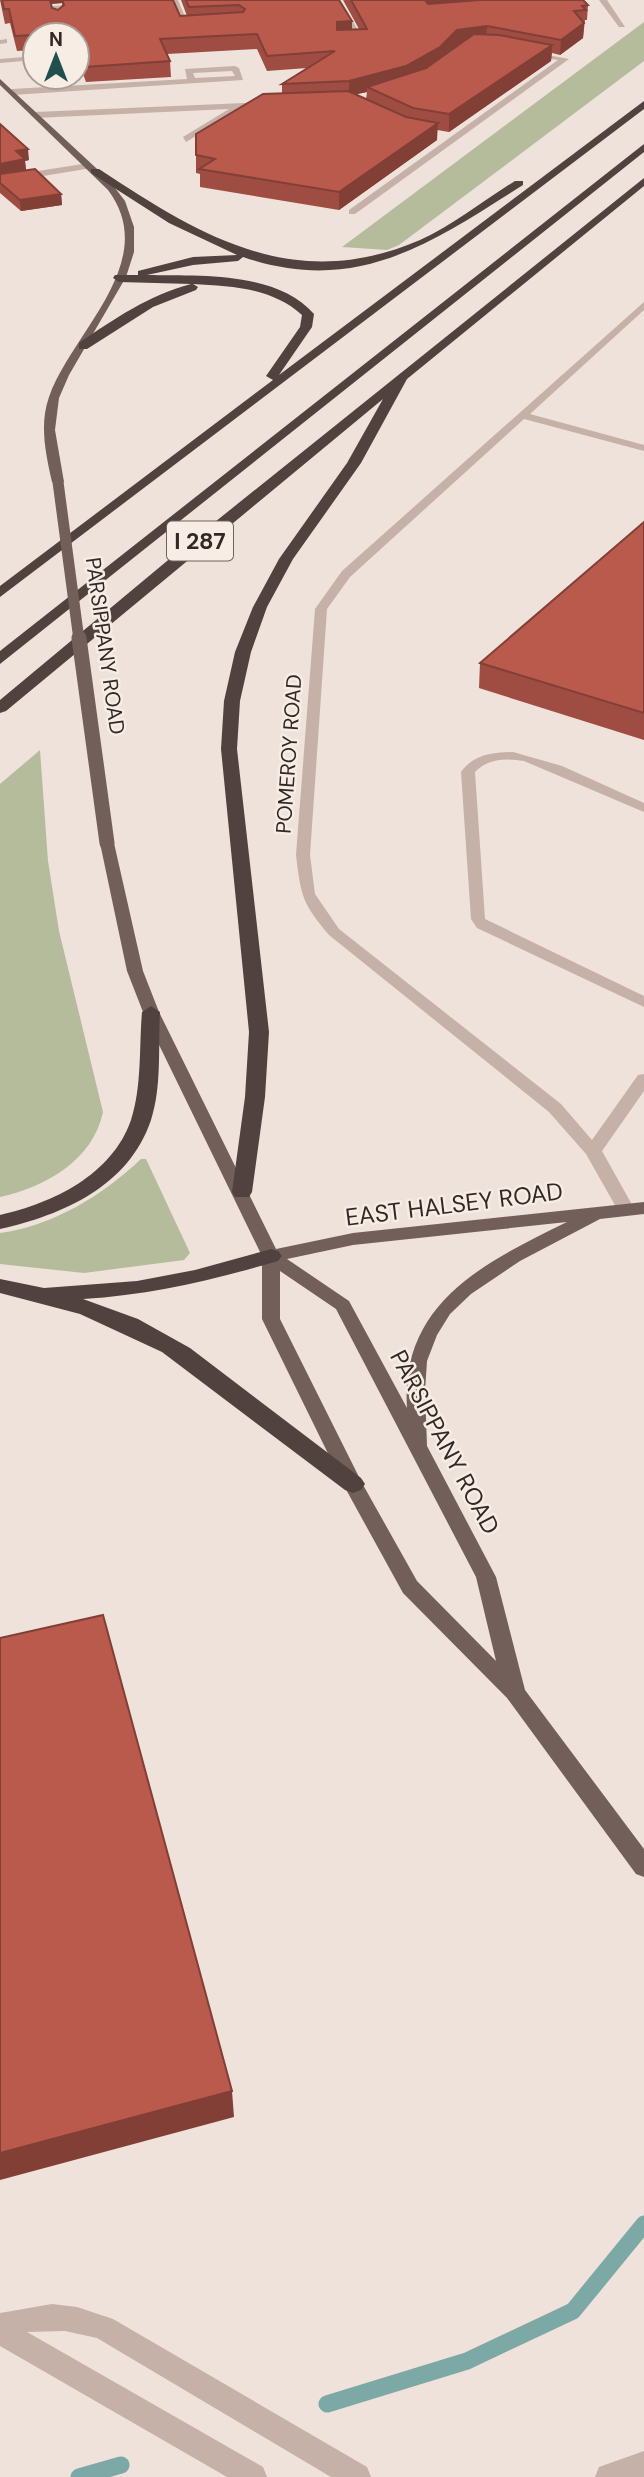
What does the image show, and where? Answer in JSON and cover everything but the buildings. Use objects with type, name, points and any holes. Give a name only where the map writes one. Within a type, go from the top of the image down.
[{"type":"highway","points":[[119,278],[193,261],[254,259],[303,265],[343,264],[384,256],[425,241],[639,108]]},
{"type":"highway","points":[[0,593],[260,393],[639,108]]},
{"type":"highway","points":[[0,659],[644,147]]},
{"type":"highway","points":[[92,169],[160,215],[214,244],[254,259]]},
{"type":"highway","name":"I 287","points":[[0,708],[644,181]]},
{"type":"highway","points":[[119,278],[218,283],[281,292],[299,302],[308,314],[306,327],[260,393]]},
{"type":"highway","points":[[83,346],[136,310],[167,295],[218,283]]},
{"type":"highway","points":[[242,1192],[255,1097],[259,1032],[229,749],[232,701],[243,652],[260,607],[286,559],[354,463],[402,377]]},
{"type":"highway","points":[[0,1222],[44,1209],[71,1196],[98,1180],[118,1161],[137,1133],[142,1116],[151,1012]]},
{"type":"highway","points":[[43,1293],[137,1288],[195,1277],[271,1256]]},
{"type":"highway","points":[[0,1286],[43,1293],[118,1320],[170,1346],[207,1370],[265,1419],[353,1483]]},
{"type":"main road","name":"PARSIPPANY ROAD","points":[[0,81],[92,169],[119,200],[128,217],[131,250],[119,278],[54,397],[49,441],[58,482],[107,842],[135,971],[151,1012],[242,1192],[271,1256],[271,1319],[353,1483],[410,1587],[514,1692],[644,1867]]},
{"type":"main road","name":"EAST HALSEY ROAD","points":[[271,1256],[353,1239],[644,1208]]},
{"type":"main road","points":[[419,1453],[415,1392],[418,1362],[436,1319],[463,1291],[506,1260],[603,1211]]},
{"type":"main road","name":"PARSIPPANY ROAD","points":[[271,1256],[343,1305],[486,1577],[514,1692]]},
{"type":"street","points":[[58,20],[54,8],[88,6],[100,0]]},
{"type":"street","points":[[174,0],[185,27],[212,26]]},
{"type":"street","points":[[336,0],[362,40],[342,41]]},
{"type":"street","points":[[603,0],[622,25]]},
{"type":"street","points":[[352,212],[565,59],[524,52]]},
{"type":"street","points":[[0,61],[21,59]]},
{"type":"street","points":[[91,87],[192,81],[216,79],[240,78],[235,68],[188,71],[192,81]]},
{"type":"street","points":[[12,92],[28,91]]},
{"type":"street","points":[[35,114],[189,120],[240,106],[281,105]]},
{"type":"street","points":[[189,120],[240,106]]},
{"type":"street","points":[[186,139],[189,120]]},
{"type":"street","points":[[443,136],[454,138]]},
{"type":"street","points":[[0,180],[92,169]]},
{"type":"street","name":"POMEROY ROAD","points":[[626,1210],[593,1151],[555,1108],[334,932],[319,914],[308,894],[303,855],[321,609],[345,574],[644,305]]},
{"type":"street","points":[[522,415],[644,448]]},
{"type":"street","points":[[644,808],[527,758],[498,756],[475,764],[468,772],[478,919],[482,925],[644,1002]]},
{"type":"street","points":[[593,1151],[644,1079]]},
{"type":"street","points":[[0,2329],[29,2317],[54,2315],[79,2318],[104,2328],[358,2477]]},
{"type":"street","points":[[0,2329],[253,2477]]},
{"type":"street","points":[[609,2477],[644,2465]]},
{"type":"green space","points":[[644,22],[644,61],[399,245],[387,250],[342,247]]},
{"type":"green space","points":[[40,750],[48,861],[59,931],[103,1112],[98,1129],[89,1144],[65,1169],[34,1186],[0,1197],[0,784]]},
{"type":"green space","points":[[141,1159],[146,1159],[190,1253],[184,1260],[84,1273],[0,1264],[0,1233],[39,1224],[76,1207],[110,1185]]},
{"type":"waterway","points":[[327,2404],[467,2361],[573,2311],[644,2224]]},
{"type":"waterway","points":[[79,2477],[121,2465]]}]
